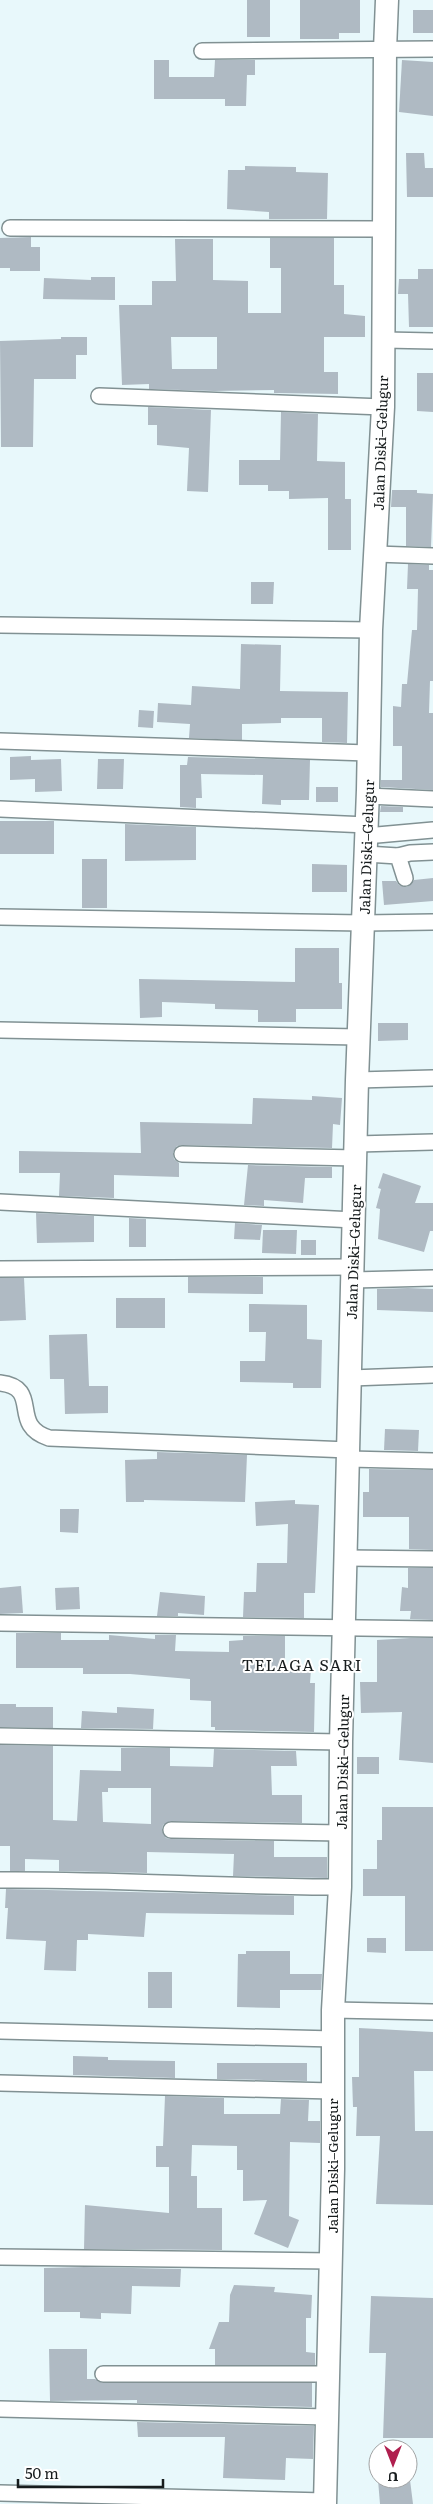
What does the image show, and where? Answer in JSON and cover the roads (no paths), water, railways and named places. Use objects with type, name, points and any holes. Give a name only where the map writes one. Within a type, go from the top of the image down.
[{"type":"main road","name":"Jalan Diski–Gelugur","points":[[325,2502],[331,2260],[333,2010],[340,1888],[341,1742],[347,1558],[358,1037],[363,923],[372,838],[368,796],[371,630],[385,340],[385,50],[387,0]]},
{"type":"street","points":[[202,52],[433,49]]},
{"type":"street","points":[[10,228],[384,230]]},
{"type":"street","points":[[385,340],[433,340]]},
{"type":"street","points":[[99,396],[383,408]]},
{"type":"street","points":[[376,554],[433,556]]},
{"type":"street","points":[[0,625],[371,630]]},
{"type":"street","points":[[0,741],[368,753]]},
{"type":"street","points":[[368,796],[433,799]]},
{"type":"street","points":[[0,809],[372,838],[433,830]]},
{"type":"street","points":[[372,838],[394,855],[405,878]]},
{"type":"street","points":[[372,838],[394,855],[433,852]]},
{"type":"street","points":[[0,917],[363,923],[433,922]]},
{"type":"street","points":[[0,1030],[358,1037]]},
{"type":"street","points":[[357,1080],[433,1078]]},
{"type":"street","points":[[182,1154],[356,1151],[433,1142]]},
{"type":"street","points":[[0,1202],[354,1220]]},
{"type":"street","points":[[0,1269],[353,1273],[433,1278]]},
{"type":"street","points":[[351,1378],[433,1375]]},
{"type":"street","points":[[0,1384],[12,1385],[20,1390],[28,1425],[36,1434],[49,1438],[349,1454],[433,1461]]},
{"type":"street","points":[[347,1558],[433,1559]]},
{"type":"street","points":[[0,1623],[433,1629]]},
{"type":"street","points":[[0,1736],[341,1742]]},
{"type":"street","points":[[172,1830],[341,1833]]},
{"type":"street","points":[[0,1880],[73,1879],[256,1887],[340,1888]]},
{"type":"street","points":[[333,2010],[433,2012]]},
{"type":"street","points":[[0,2031],[334,2039]]},
{"type":"street","points":[[0,2083],[332,2091]]},
{"type":"street","points":[[0,2256],[331,2260]]},
{"type":"street","points":[[103,2374],[329,2374]]},
{"type":"street","points":[[0,2409],[327,2417]]},
{"type":"street","points":[[0,2493],[325,2502]]},
{"type":"district","name":"TELAGA SARI","points":[[302,1664]]}]
